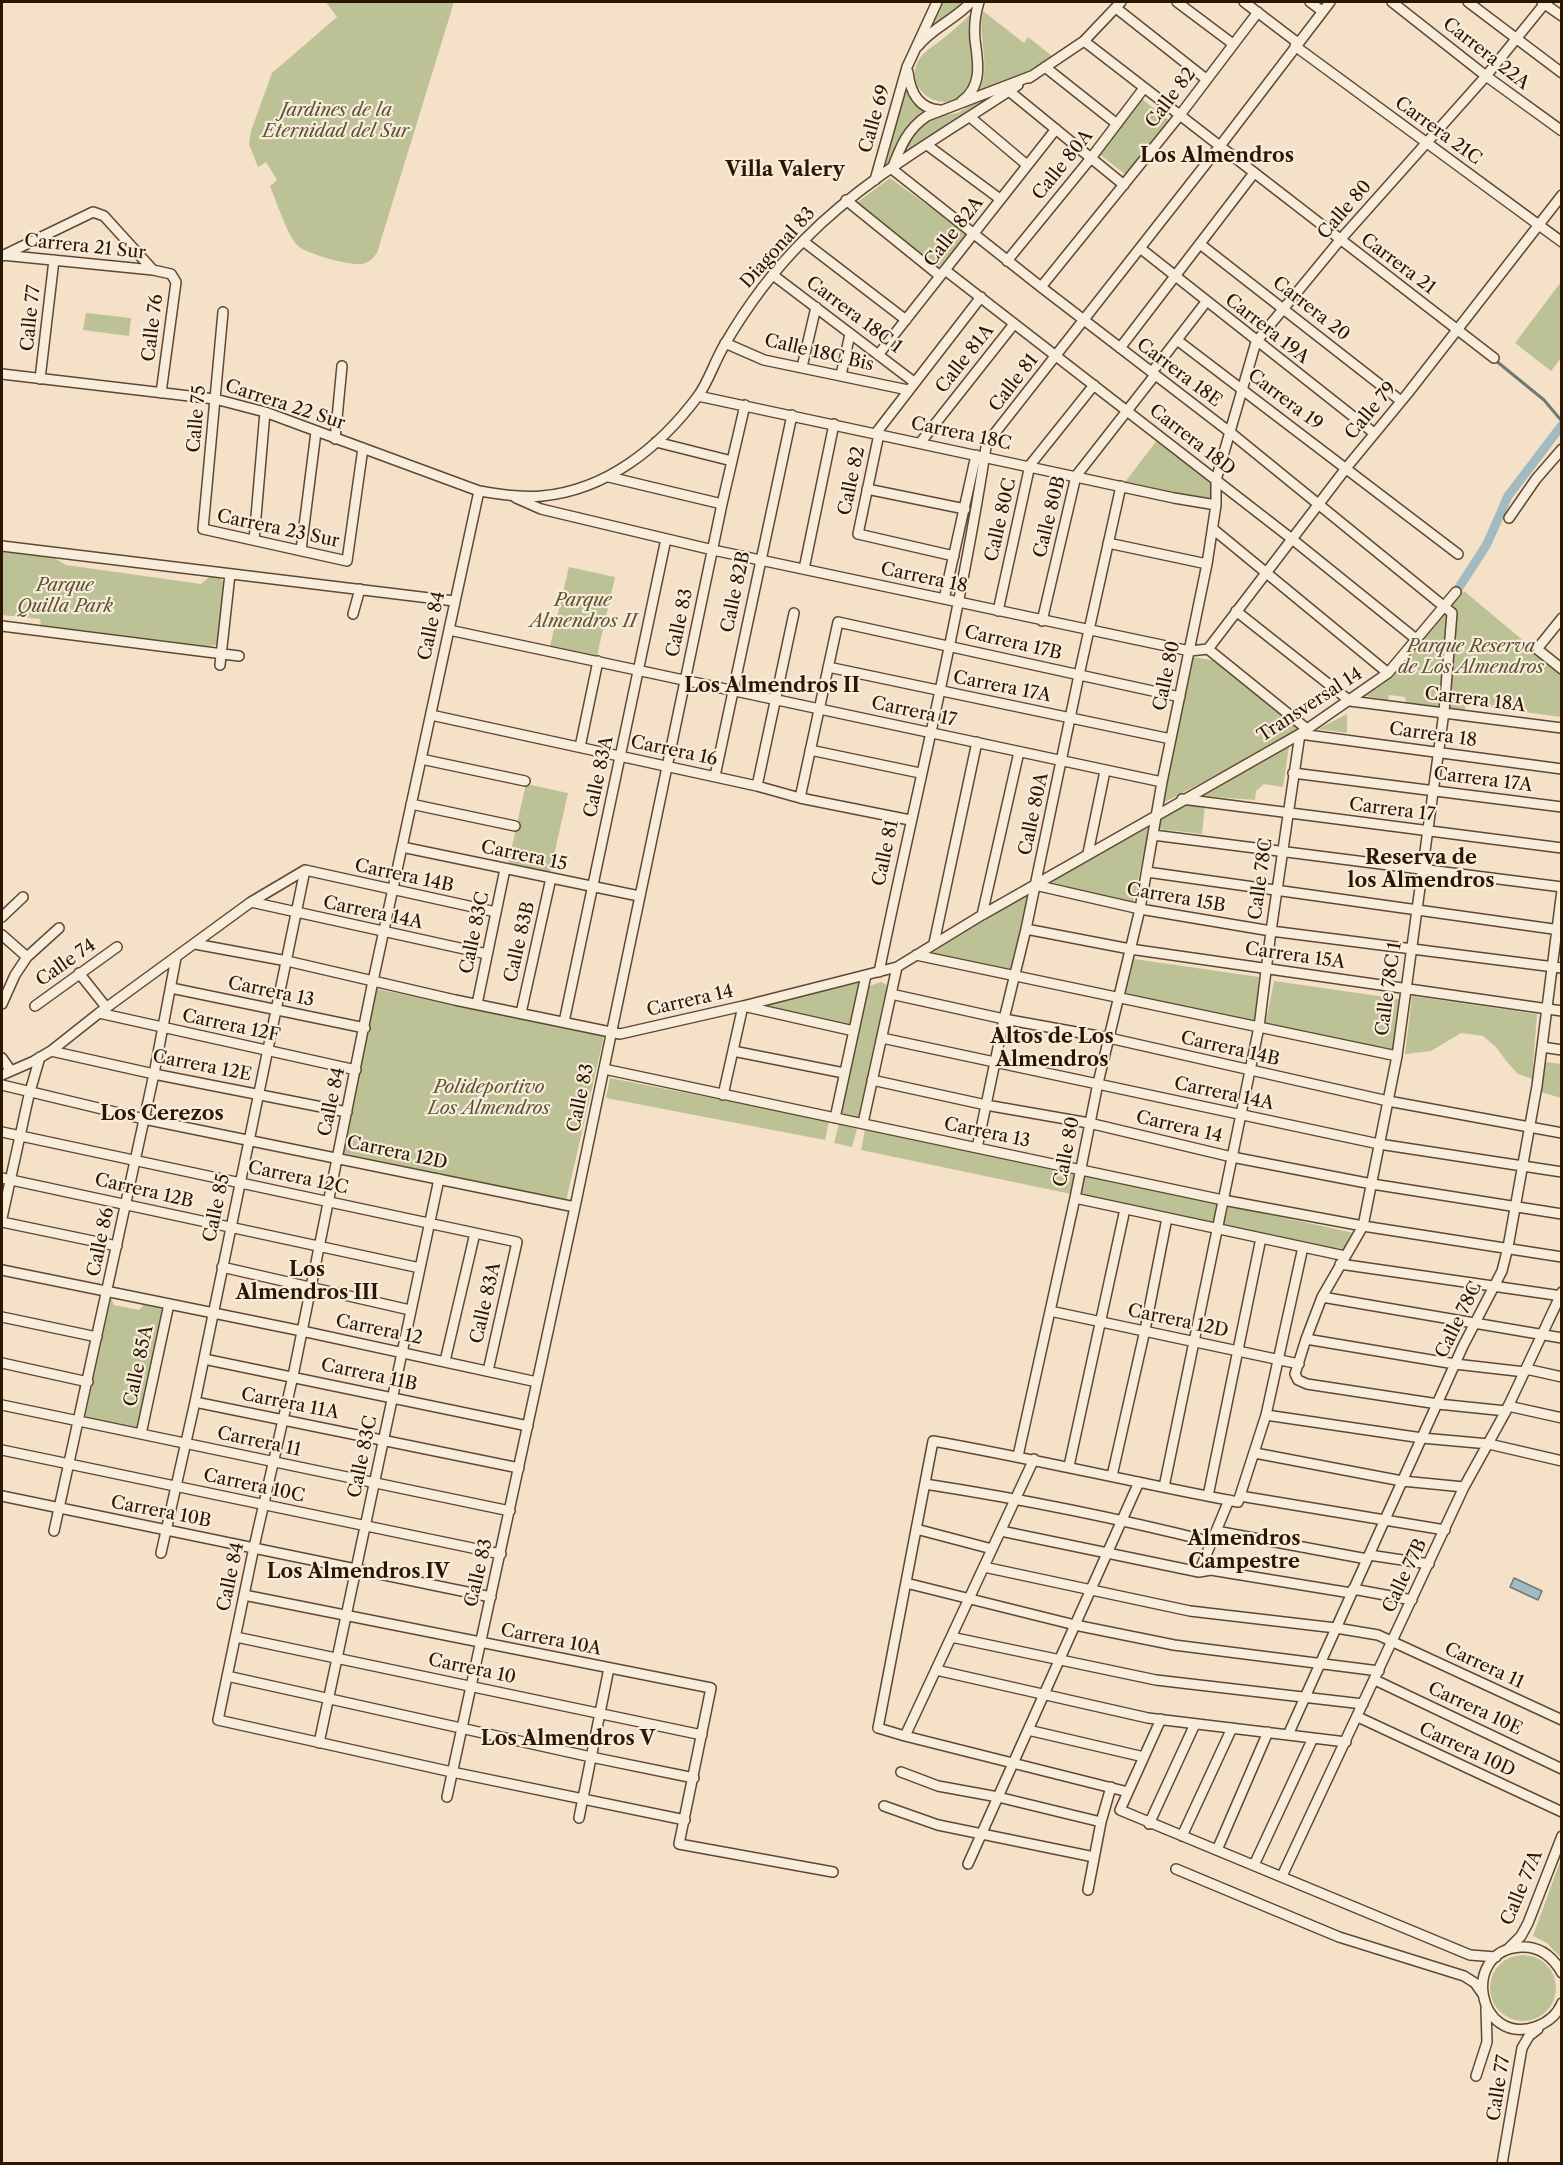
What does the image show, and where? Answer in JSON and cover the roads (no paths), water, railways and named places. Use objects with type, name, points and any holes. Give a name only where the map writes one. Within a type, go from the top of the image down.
[{"type":"street","name":"Calle 69","points":[[875,180],[907,67],[937,2]]},
{"type":"street","points":[[912,55],[928,35],[971,2]]},
{"type":"street","points":[[955,106],[967,98],[975,85],[979,71],[975,29],[979,2]]},
{"type":"street","points":[[1177,2],[1233,44]]},
{"type":"street","name":"Carrera 21C","points":[[1244,2],[1297,45],[1562,242]]},
{"type":"street","points":[[1310,2],[1322,11]]},
{"type":"street","name":"Calle 81","points":[[944,599],[964,509],[980,455],[1330,2]]},
{"type":"street","name":"Carrera 22A","points":[[1392,2],[1562,132]]},
{"type":"street","points":[[1468,2],[1562,74]]},
{"type":"street","points":[[1544,2],[1562,16]]},
{"type":"street","name":"Calle 80","points":[[1018,1456],[1075,1198],[1089,1123],[1140,909],[1162,782],[1207,564],[1216,505],[1216,480],[1256,342],[1340,240],[1486,76],[1544,2]]},
{"type":"street","points":[[1118,5],[1206,79]]},
{"type":"street","name":"Diagonal 83","points":[[479,491],[512,496],[565,493],[609,477],[633,462],[677,422],[698,396],[725,343],[751,304],[802,241],[846,200],[1084,41],[1118,5]]},
{"type":"street","name":"Calle 82","points":[[1041,288],[1180,115],[1257,12]]},
{"type":"street","name":"Carrera 21","points":[[1084,41],[1494,358]]},
{"type":"street","points":[[907,67],[910,87],[919,101],[933,110],[945,110]]},
{"type":"street","points":[[1045,67],[1117,124]]},
{"type":"street","points":[[892,169],[905,136],[912,127],[927,116],[1034,75]]},
{"type":"street","name":"Calle 80A","points":[[1007,261],[1091,158],[1144,88]]},
{"type":"street","points":[[1009,91],[1124,185]]},
{"type":"street","points":[[970,117],[1027,165]]},
{"type":"street","name":"Calle 82A","points":[[878,355],[1056,129]]},
{"type":"street","points":[[927,145],[1000,200]]},
{"type":"street","name":"Carrera 18E","points":[[892,169],[1041,288],[1231,433],[1445,605]]},
{"type":"street","points":[[1120,348],[1254,172]]},
{"type":"street","name":"Calle 79","points":[[1208,649],[1347,467],[1562,195]]},
{"type":"street","name":"Carrera 18D","points":[[846,200],[943,273],[981,297],[1128,410],[1292,538],[1416,639]]},
{"type":"street","points":[[2,261],[2,255],[84,214],[93,212],[104,216],[153,270]]},
{"type":"street","points":[[802,241],[906,320]]},
{"type":"street","name":"Carrera 20","points":[[1200,244],[1401,401]]},
{"type":"street","name":"Carrera 19A","points":[[1140,248],[1374,433]]},
{"type":"street","name":"Carrera 21 Sur","points":[[2,255],[166,272]]},
{"type":"street","name":"Calle 77","points":[[40,379],[54,260]]},
{"type":"street","name":"Calle 76","points":[[161,393],[176,282],[171,274],[166,272]]},
{"type":"street","name":"Carrera 18C 1","points":[[773,274],[878,355],[911,386]]},
{"type":"street","name":"Calle 82","points":[[954,556],[858,534],[877,434],[911,386],[981,297]]},
{"type":"street","name":"Calle 80B","points":[[1042,621],[1076,476],[1128,410],[1177,339],[1206,302]]},
{"type":"street","points":[[802,367],[816,307]]},
{"type":"street","name":"Calle 75","points":[[203,529],[223,312]]},
{"type":"street","name":"Calle 81A","points":[[920,443],[1014,324]]},
{"type":"street","points":[[841,375],[850,334]]},
{"type":"street","name":"Carrera 19","points":[[1177,339],[1458,554]]},
{"type":"street","name":"Calle 18C Bis","points":[[725,343],[764,360],[911,386]]},
{"type":"street","points":[[335,439],[342,366]]},
{"type":"street","name":"Carrera 22 Sur","points":[[2,374],[215,399],[265,412],[479,491]]},
{"type":"street","name":"Calle 80C","points":[[998,611],[1030,465],[1094,385]]},
{"type":"street","name":"Carrera 18C","points":[[698,396],[1216,505]]},
{"type":"street","name":"Calle 83","points":[[447,1797],[501,1554],[722,504],[745,405]]},
{"type":"street","points":[[254,540],[265,412]]},
{"type":"street","name":"Calle 82B","points":[[715,776],[792,415]]},
{"type":"street","points":[[804,569],[834,424]]},
{"type":"street","points":[[301,550],[316,432]]},
{"type":"street","points":[[656,442],[732,461]]},
{"type":"street","name":"Carrera 23 Sur","points":[[203,529],[347,561],[363,448]]},
{"type":"street","points":[[1509,518],[1536,479],[1562,449]]},
{"type":"street","name":"Calle 81","points":[[879,972],[910,820],[932,732],[950,645],[980,455]]},
{"type":"street","points":[[609,477],[722,504]]},
{"type":"street","name":"Calle 80A","points":[[977,1148],[994,1062],[1026,929],[1062,761],[1078,675],[1121,486]]},
{"type":"street","points":[[867,489],[964,509]]},
{"type":"street","name":"Calle 84","points":[[319,1743],[218,1720],[293,1376],[373,981],[479,491]]},
{"type":"street","name":"Carrera 18","points":[[512,496],[541,509],[713,550],[1088,631],[1190,651],[1208,649]]},
{"type":"street","points":[[1213,530],[1388,673]]},
{"type":"street","name":"Calle 83A","points":[[564,1022],[666,539]]},
{"type":"street","points":[[1108,543],[1207,564]]},
{"type":"street","points":[[2,546],[454,601]]},
{"type":"street","points":[[220,665],[230,574]]},
{"type":"street","points":[[353,614],[360,589]]},
{"type":"street","name":"Transversal 14","points":[[1156,815],[1304,732],[1388,673],[1456,592]]},
{"type":"street","name":"Calle 78C 1","points":[[1299,1364],[1322,1297],[1363,1226],[1397,1056],[1444,712],[1454,618],[1445,605]]},
{"type":"street","points":[[1236,611],[1350,701]]},
{"type":"street","points":[[757,786],[794,613]]},
{"type":"street","points":[[1562,618],[1537,650],[1562,669]]},
{"type":"street","name":"Carrera 17B","points":[[828,667],[838,622],[1180,697]]},
{"type":"street","points":[[2,626],[239,656]]},
{"type":"street","name":"Carrera 17","points":[[448,630],[1162,782]]},
{"type":"street","points":[[1208,649],[1304,732]]},
{"type":"street","points":[[580,747],[598,661]]},
{"type":"street","points":[[800,798],[828,667]]},
{"type":"street","name":"Carrera 17A","points":[[828,667],[1171,740]]},
{"type":"street","name":"Carrera 18A","points":[[1350,701],[1562,728]]},
{"type":"street","name":"Carrera 16","points":[[431,715],[715,776],[800,798],[910,820]]},
{"type":"street","name":"Carrera 18","points":[[1304,732],[1562,769]]},
{"type":"street","name":"Calle 78C","points":[[1164,1487],[1251,1071],[1293,773],[1304,732]]},
{"type":"street","points":[[934,944],[977,742]]},
{"type":"street","points":[[810,750],[921,773]]},
{"type":"street","points":[[982,915],[1018,752]]},
{"type":"street","points":[[421,759],[525,781]]},
{"type":"street","points":[[1088,853],[1104,771]]},
{"type":"street","name":"Carrera 17A","points":[[1293,773],[1562,807]]},
{"type":"street","name":"Carrera 17","points":[[1182,799],[1562,848]]},
{"type":"street","points":[[411,804],[515,826]]},
{"type":"street","name":"Carrera 14","points":[[195,944],[287,961],[620,1034],[897,967],[982,915],[1156,815]]},
{"type":"street","points":[[1153,835],[1562,889]]},
{"type":"street","name":"Carrera 15","points":[[402,847],[639,896]]},
{"type":"street","name":"Calle 83C","points":[[477,1004],[505,869]]},
{"type":"street","points":[[2,1075],[51,1051],[102,1010],[251,902],[305,870]]},
{"type":"street","name":"Carrera 14B","points":[[305,870],[496,912]]},
{"type":"street","name":"Calle 85","points":[[161,1553],[195,1402],[305,870]]},
{"type":"street","points":[[1147,872],[1559,930]]},
{"type":"street","name":"Calle 83B","points":[[521,1013],[551,878]]},
{"type":"street","name":"Carrera 15B","points":[[1035,885],[1140,909],[1270,931],[1557,968]]},
{"type":"street","name":"Calle 78C","points":[[1288,1735],[1455,1364],[1502,1271],[1524,1165],[1547,1008],[1557,968],[1562,889]]},
{"type":"street","points":[[2,917],[23,897]]},
{"type":"street","name":"Carrera 14A","points":[[251,902],[487,954]]},
{"type":"street","points":[[2,1004],[4,989],[27,957],[59,928]]},
{"type":"street","name":"Carrera 15A","points":[[1026,929],[1130,949],[1562,1011]]},
{"type":"street","points":[[2,935],[27,957]]},
{"type":"street","name":"Calle 74","points":[[35,1006],[78,973],[117,948]]},
{"type":"street","points":[[916,955],[1397,1056]]},
{"type":"street","name":"Calle 86","points":[[54,1531],[108,1292],[176,958]]},
{"type":"street","points":[[863,1124],[897,967]]},
{"type":"street","points":[[78,973],[102,1010]]},
{"type":"street","points":[[835,1118],[866,975]]},
{"type":"street","name":"Carrera 13","points":[[171,988],[365,1028]]},
{"type":"street","name":"Carrera 14B","points":[[891,994],[1004,1019],[1108,1038],[1388,1101],[1562,1133]]},
{"type":"street","points":[[723,1095],[743,1006],[854,1031]]},
{"type":"street","name":"Carrera 12F","points":[[102,1010],[162,1029],[356,1070]]},
{"type":"street","name":"Carrera 14A","points":[[882,1038],[1380,1144],[1562,1172]]},
{"type":"street","points":[[1542,1047],[1562,1050]]},
{"type":"street","name":"Carrera 12E","points":[[51,1051],[347,1112]]},
{"type":"street","points":[[733,1051],[844,1073]]},
{"type":"street","points":[[40,1057],[20,1136],[6,1179],[2,1220],[117,1246]]},
{"type":"street","points":[[2,1058],[11,1071]]},
{"type":"street","name":"Carrera 13","points":[[604,1069],[1223,1200],[1363,1226],[1562,1257]]},
{"type":"street","name":"Carrera 14","points":[[872,1080],[986,1105],[1089,1123],[1232,1157],[1372,1184],[1562,1214]]},
{"type":"street","name":"Carrera 12D","points":[[2,1085],[144,1119],[575,1207]]},
{"type":"street","name":"Carrera 12C","points":[[2,1132],[517,1242]]},
{"type":"street","name":"Carrera 12B","points":[[6,1179],[420,1268]]},
{"type":"street","name":"Calle 83C","points":[[319,1743],[439,1179]]},
{"type":"street","points":[[1075,1198],[1261,1238],[1343,1260],[1493,1288],[1561,1295]]},
{"type":"street","points":[[1069,1466],[1125,1209]]},
{"type":"street","points":[[1112,1476],[1145,1330],[1167,1218]]},
{"type":"street","points":[[445,1361],[475,1233]]},
{"type":"street","points":[[1208,1496],[1261,1238]]},
{"type":"street","name":"Calle 83A","points":[[488,1371],[517,1242]]},
{"type":"street","points":[[1128,1792],[878,1728],[933,1441],[1069,1466],[1238,1502],[1266,1415],[1303,1248]]},
{"type":"street","points":[[222,1267],[410,1310]]},
{"type":"street","name":"Carrera 12","points":[[2,1270],[537,1382]]},
{"type":"street","name":"Calle 77B","points":[[1282,1876],[1464,1487],[1526,1371],[1561,1295]]},
{"type":"street","points":[[1322,1297],[1562,1338]]},
{"type":"street","name":"Calle 85A","points":[[141,1434],[169,1304]]},
{"type":"street","name":"Carrera 12D","points":[[1050,1311],[1299,1364]]},
{"type":"street","points":[[2,1317],[97,1337]]},
{"type":"street","points":[[1306,1339],[1455,1364],[1562,1377]]},
{"type":"street","name":"Carrera 11B","points":[[204,1359],[528,1426]]},
{"type":"street","points":[[2,1363],[88,1382]]},
{"type":"street","points":[[1299,1364],[1295,1374],[1298,1380],[1307,1384],[1437,1404],[1507,1408],[1562,1418]]},
{"type":"street","name":"Carrera 11A","points":[[195,1402],[519,1468]]},
{"type":"street","name":"Carrera 11","points":[[2,1405],[510,1511]]},
{"type":"street","points":[[1266,1415],[1422,1438],[1489,1444],[1562,1461]]},
{"type":"street","name":"Carrera 10C","points":[[2,1450],[501,1554]]},
{"type":"street","points":[[1255,1453],[1402,1481],[1464,1487]]},
{"type":"street","points":[[905,1736],[1034,1459]]},
{"type":"street","points":[[968,1864],[1139,1482]]},
{"type":"street","points":[[925,1484],[1016,1498],[1212,1542]]},
{"type":"street","name":"Carrera 10B","points":[[2,1496],[491,1597]]},
{"type":"street","points":[[1240,1496],[1445,1530]]},
{"type":"street","points":[[1199,1572],[1229,1500]]},
{"type":"street","points":[[916,1528],[992,1549]]},
{"type":"street","points":[[1001,1531],[1199,1572],[1211,1570],[1412,1600]]},
{"type":"street","points":[[1216,1532],[1368,1557],[1429,1564]]},
{"type":"street","name":"Carrera 11","points":[[984,1567],[1190,1611],[1378,1635],[1562,1720]]},
{"type":"street","name":"Carrera 10E","points":[[906,1583],[1075,1625],[1174,1645],[1320,1664],[1377,1675],[1562,1769]]},
{"type":"street","name":"Carrera 10A","points":[[244,1594],[711,1688],[702,1735]]},
{"type":"street","name":"Carrera 10","points":[[236,1636],[702,1735]]},
{"type":"street","points":[[951,1637],[1155,1680],[1364,1704]]},
{"type":"street","points":[[579,1818],[609,1668]]},
{"type":"street","points":[[936,1670],[1043,1696],[1161,1719],[1346,1742]]},
{"type":"street","points":[[227,1676],[694,1778]]},
{"type":"street","name":"Carrera 10D","points":[[1358,1717],[1562,1812]]},
{"type":"street","points":[[1161,1719],[1120,1810],[1149,1824],[1282,1876],[1470,1955],[1496,1957]]},
{"type":"street","points":[[1149,1824],[1195,1724]]},
{"type":"street","points":[[1182,1836],[1232,1728]]},
{"type":"street","points":[[1028,1730],[1144,1757]]},
{"type":"street","points":[[1217,1850],[1268,1732]]},
{"type":"street","points":[[702,1735],[679,1844],[833,1872]]},
{"type":"street","points":[[1254,1865],[1314,1738]]},
{"type":"street","points":[[319,1743],[685,1820]]},
{"type":"street","points":[[901,1772],[938,1786],[998,1797],[1101,1822]]},
{"type":"street","points":[[1088,1890],[1101,1822],[1111,1787]]},
{"type":"street","points":[[884,1806],[938,1825],[1094,1857]]},
{"type":"street","name":"Calle 77A","points":[[1507,1950],[1521,1936],[1528,1923],[1562,1836]]},
{"type":"street","points":[[1176,1869],[1339,1937],[1464,1976],[1475,1983],[1482,1994]]},
{"type":"street","points":[[1476,2076],[1487,2042],[1482,1980],[1487,1968],[1496,1957],[1507,1950],[1519,1947],[1532,1948],[1544,1953],[1554,1961],[1562,1973]]},
{"type":"street","points":[[1557,2016],[1562,2003]]},
{"type":"street","points":[[1485,2006],[1503,2025],[1516,2029],[1529,2029],[1542,2025]]},
{"type":"street","name":"Calle 77","points":[[1502,2163],[1522,2048],[1529,2036],[1557,2016]]},
{"type":"water","points":[[1514,1578],[1542,1591],[1538,1600],[1510,1587]]},
{"type":"waterway","points":[[1495,360],[1544,400],[1560,419]]},
{"type":"waterway","points":[[1456,592],[1487,544],[1508,496],[1562,425]]},
{"type":"district","name":"Los Almendros","points":[[1217,156]]},
{"type":"district","name":"Villa Valery","points":[[785,170]]},
{"type":"district","name":"Los Almendros II","points":[[772,686]]},
{"type":"district","name":"Reserva de los Almendros","points":[[1421,870]]},
{"type":"district","name":"Altos de Los Almendros","points":[[1052,1048]]},
{"type":"district","name":"Los Cerezos","points":[[162,1114]]},
{"type":"district","name":"Los Almendros III","points":[[307,1282]]},
{"type":"district","name":"Almendros Campestre","points":[[1244,1550]]},
{"type":"district","name":"Los Almendros IV","points":[[358,1572]]},
{"type":"district","name":"Los Almendros V","points":[[568,1739]]},
{"type":"park label","name":"Jardines de la Eternidad del Sur","points":[[336,121]]},
{"type":"park label","name":"Parque Quilla Park","points":[[65,596]]},
{"type":"park label","name":"Parque Almendros II","points":[[583,611]]},
{"type":"park label","name":"Parque Reserva de Los Almendros","points":[[1471,657]]},
{"type":"park label","name":"Polideportivo Los Almendros","points":[[489,1098]]}]
